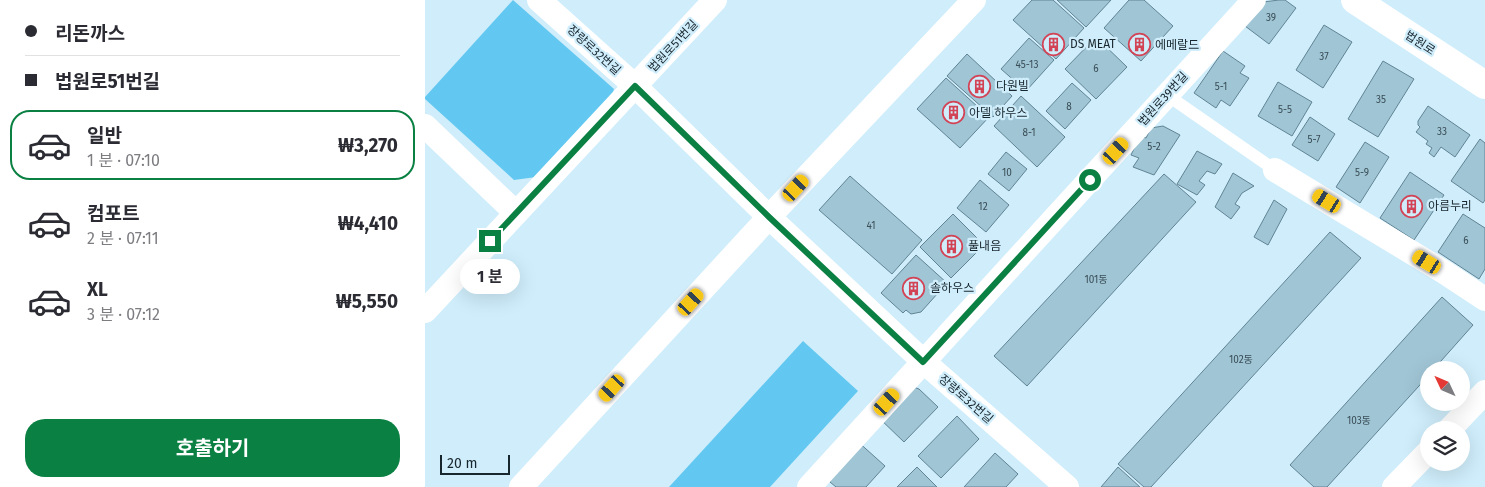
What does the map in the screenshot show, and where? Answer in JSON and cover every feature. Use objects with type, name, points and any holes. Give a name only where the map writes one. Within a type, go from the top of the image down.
[{"type":"main road","name":"법원로","points":[[1355,0],[1485,86]]},
{"type":"street","name":"장량로32번길","points":[[539,0],[635,86],[769,217],[923,362],[1067,487]]},
{"type":"street","name":"법원로51번길","points":[[425,311],[715,0]]},
{"type":"street","points":[[521,487],[769,217],[974,0]]},
{"type":"street","name":"법원로39번길","points":[[813,486],[923,362],[1254,0]]},
{"type":"street","points":[[425,126],[516,213]]},
{"type":"street","points":[[1275,170],[1444,272],[1485,299]]},
{"type":"street","points":[[1458,421],[1485,392]]},
{"type":"street","points":[[1394,487],[1420,460]]},
{"type":"lane","points":[[1167,95],[1275,170]]},
{"type":"shaded area","points":[[513,0],[614,89],[611,99],[536,177],[514,180],[425,99]]},
{"type":"shaded area","points":[[803,341],[858,391],[770,487],[669,487]]},
{"type":"building","name":"DS MEAT","points":[[1032,0],[1053,0],[1084,28],[1056,59],[1013,20]]},
{"type":"building","points":[[1057,0],[1111,0],[1086,27]]},
{"type":"building","name":"에메랄드","points":[[1129,0],[1144,0],[1173,26],[1141,61],[1104,28]]},
{"type":"building","points":[[1285,0],[1296,8],[1269,44],[1245,26],[1263,2]]},
{"type":"building","points":[[1324,25],[1352,42],[1323,88],[1296,70]]},
{"type":"building","points":[[1096,37],[1127,67],[1096,99],[1065,69]]},
{"type":"building","points":[[1029,38],[1054,60],[1026,91],[1001,69]]},
{"type":"building","points":[[1223,51],[1245,66],[1240,73],[1249,78],[1230,106],[1221,100],[1216,108],[1194,93]]},
{"type":"building","name":"다원빌","points":[[967,54],[1012,96],[993,117],[947,76]]},
{"type":"building","points":[[1383,61],[1414,79],[1378,137],[1348,119]]},
{"type":"building","name":"아델 하우스","points":[[946,78],[989,117],[960,148],[917,109]]},
{"type":"building","points":[[1278,82],[1312,102],[1292,136],[1258,116]]},
{"type":"building","points":[[1072,83],[1091,100],[1065,129],[1046,111]]},
{"type":"building","points":[[1021,96],[1065,137],[1037,167],[994,126]]},
{"type":"building","points":[[1428,106],[1470,135],[1455,157],[1441,147],[1434,157],[1429,153],[1432,148],[1426,144],[1428,141],[1416,132],[1420,127],[1418,121]]},
{"type":"building","points":[[1310,117],[1335,134],[1318,161],[1292,145]]},
{"type":"building","points":[[1163,126],[1180,135],[1154,175],[1133,167],[1139,158],[1131,155],[1140,136],[1146,138],[1151,128]]},
{"type":"building","points":[[1480,139],[1485,143],[1485,200],[1483,203],[1451,181]]},
{"type":"building","points":[[1365,142],[1389,157],[1360,203],[1336,187]]},
{"type":"building","points":[[1197,151],[1222,164],[1215,174],[1207,171],[1199,181],[1205,185],[1197,195],[1177,184]]},
{"type":"building","points":[[1006,152],[1027,169],[1009,191],[988,174]]},
{"type":"building","name":"아름누리","points":[[1410,172],[1444,195],[1414,240],[1380,218]]},
{"type":"building","points":[[1233,173],[1254,186],[1242,193],[1235,204],[1240,207],[1231,219],[1215,207]]},
{"type":"building","points":[[1164,174],[1196,202],[1027,386],[994,356]]},
{"type":"building","points":[[850,176],[922,240],[892,274],[819,210]]},
{"type":"building","points":[[980,180],[1009,205],[986,232],[957,208]]},
{"type":"building","points":[[1274,200],[1287,209],[1268,245],[1254,237]]},
{"type":"building","name":"풀내음","points":[[953,214],[984,245],[951,278],[920,247]]},
{"type":"building","points":[[1463,214],[1485,228],[1485,269],[1479,279],[1438,252]]},
{"type":"building","points":[[1330,232],[1361,258],[1151,487],[1144,487],[1118,464]]},
{"type":"building","name":"솔하우스","points":[[916,255],[947,283],[921,312],[911,314],[906,310],[903,313],[881,293]]},
{"type":"building","points":[[1442,297],[1473,325],[1441,361],[1420,361],[1420,385],[1327,487],[1314,487],[1290,465]]},
{"type":"building","points":[[911,386],[919,389],[938,407],[904,442],[877,416]]},
{"type":"building","points":[[957,416],[979,439],[941,478],[918,456]]},
{"type":"building","points":[[856,440],[885,466],[866,487],[836,487],[830,482],[828,471]]},
{"type":"building","points":[[995,453],[1018,474],[1006,487],[964,487]]},
{"type":"building","points":[[917,467],[937,487],[897,487]]},
{"type":"building","points":[[1118,467],[1140,487],[1101,487]]},
{"type":"place","name":"DS MEAT","points":[[1054,44]]},
{"type":"place","name":"에메랄드","points":[[1139,45]]},
{"type":"place","name":"다원빌","points":[[980,86]]},
{"type":"place","name":"아델 하우스","points":[[953,113]]},
{"type":"place","name":"아름누리","points":[[1412,206]]},
{"type":"place","name":"풀내음","points":[[952,246]]},
{"type":"place","name":"솔하우스","points":[[914,288]]},
{"type":"route","points":[[490,241],[635,86],[769,217],[923,362],[1090,180]]}]
